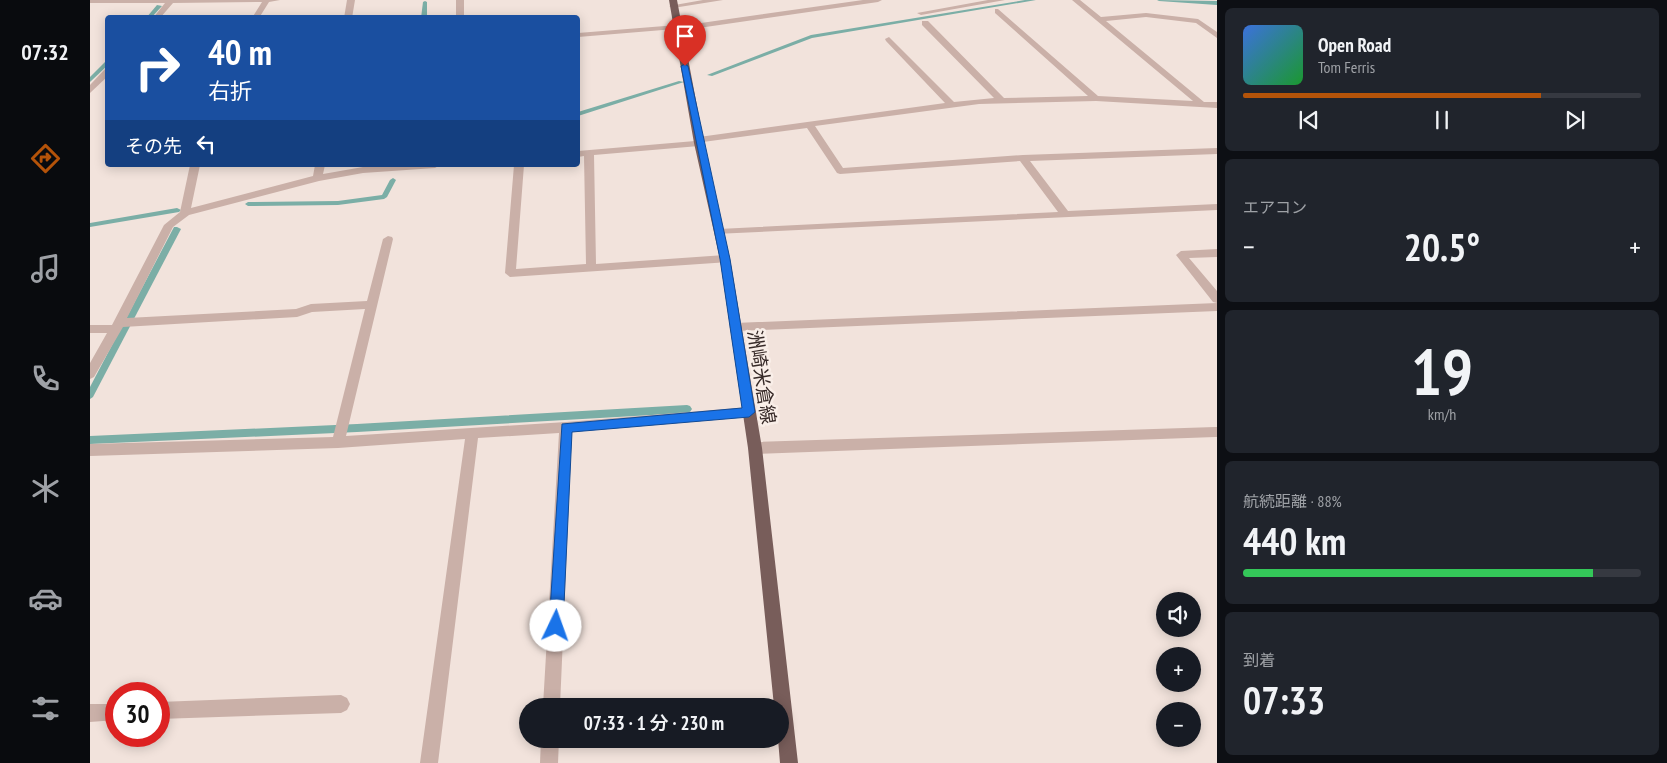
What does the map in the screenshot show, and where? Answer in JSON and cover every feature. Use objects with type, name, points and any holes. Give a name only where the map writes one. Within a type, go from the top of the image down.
[{"type":"main road","name":"洲崎米倉線","points":[[673,3],[699,141],[725,259],[749,412],[789,763]]},
{"type":"street","points":[[158,15],[171,0]]},
{"type":"street","points":[[257,15],[267,0]]},
{"type":"street","points":[[90,1],[276,0]]},
{"type":"street","points":[[348,15],[351,0]]},
{"type":"street","points":[[460,0],[460,15]]},
{"type":"street","points":[[673,3],[719,0]]},
{"type":"street","points":[[580,35],[678,28],[878,0]]},
{"type":"street","points":[[921,13],[1001,0]]},
{"type":"street","points":[[1076,0],[1200,103]]},
{"type":"street","points":[[998,11],[1096,98]]},
{"type":"street","points":[[1100,19],[1146,15],[1198,21],[1217,36]]},
{"type":"street","points":[[925,23],[1001,100]]},
{"type":"street","points":[[888,39],[952,105]]},
{"type":"street","points":[[90,90],[105,74]]},
{"type":"street","points":[[580,154],[699,141],[952,105],[1001,100],[1096,98],[1217,104]]},
{"type":"street","points":[[810,125],[840,171],[1023,158],[1217,151]]},
{"type":"street","points":[[588,153],[591,268]]},
{"type":"street","points":[[1023,158],[1066,215]]},
{"type":"street","points":[[185,213],[195,167]]},
{"type":"street","points":[[318,178],[320,167]]},
{"type":"street","points":[[90,374],[124,324],[169,225],[185,213],[318,178],[363,170],[406,167]]},
{"type":"street","points":[[519,167],[510,273],[725,259]]},
{"type":"street","points":[[719,232],[1217,207]]},
{"type":"street","points":[[340,433],[388,239]]},
{"type":"street","points":[[1217,253],[1181,255],[1217,299]]},
{"type":"street","points":[[90,329],[124,324],[297,313],[311,308],[372,306]]},
{"type":"street","points":[[735,327],[1217,306]]},
{"type":"street","points":[[90,450],[340,433],[472,433],[749,412]]},
{"type":"street","points":[[552,698],[566,427]]},
{"type":"street","points":[[754,448],[1216,432]]},
{"type":"street","points":[[429,763],[472,433]]},
{"type":"street","points":[[170,711],[341,704]]},
{"type":"street","points":[[90,713],[105,712]]},
{"type":"street","points":[[549,763],[550,748]]},
{"type":"waterway","points":[[710,75],[811,37],[1034,0]]},
{"type":"waterway","points":[[1159,0],[1217,3]]},
{"type":"waterway","points":[[424,15],[425,2]]},
{"type":"waterway","points":[[151,15],[159,6]]},
{"type":"waterway","points":[[90,80],[105,64]]},
{"type":"waterway","points":[[580,113],[681,82]]},
{"type":"waterway","points":[[248,204],[338,203],[384,197],[393,180]]},
{"type":"waterway","points":[[90,225],[177,210]]},
{"type":"waterway","points":[[90,395],[177,229]]},
{"type":"waterway","points":[[90,440],[357,428],[687,409]]},
{"type":"route","points":[[556,626],[566,427],[749,412],[725,259],[699,143],[685,66]]}]
